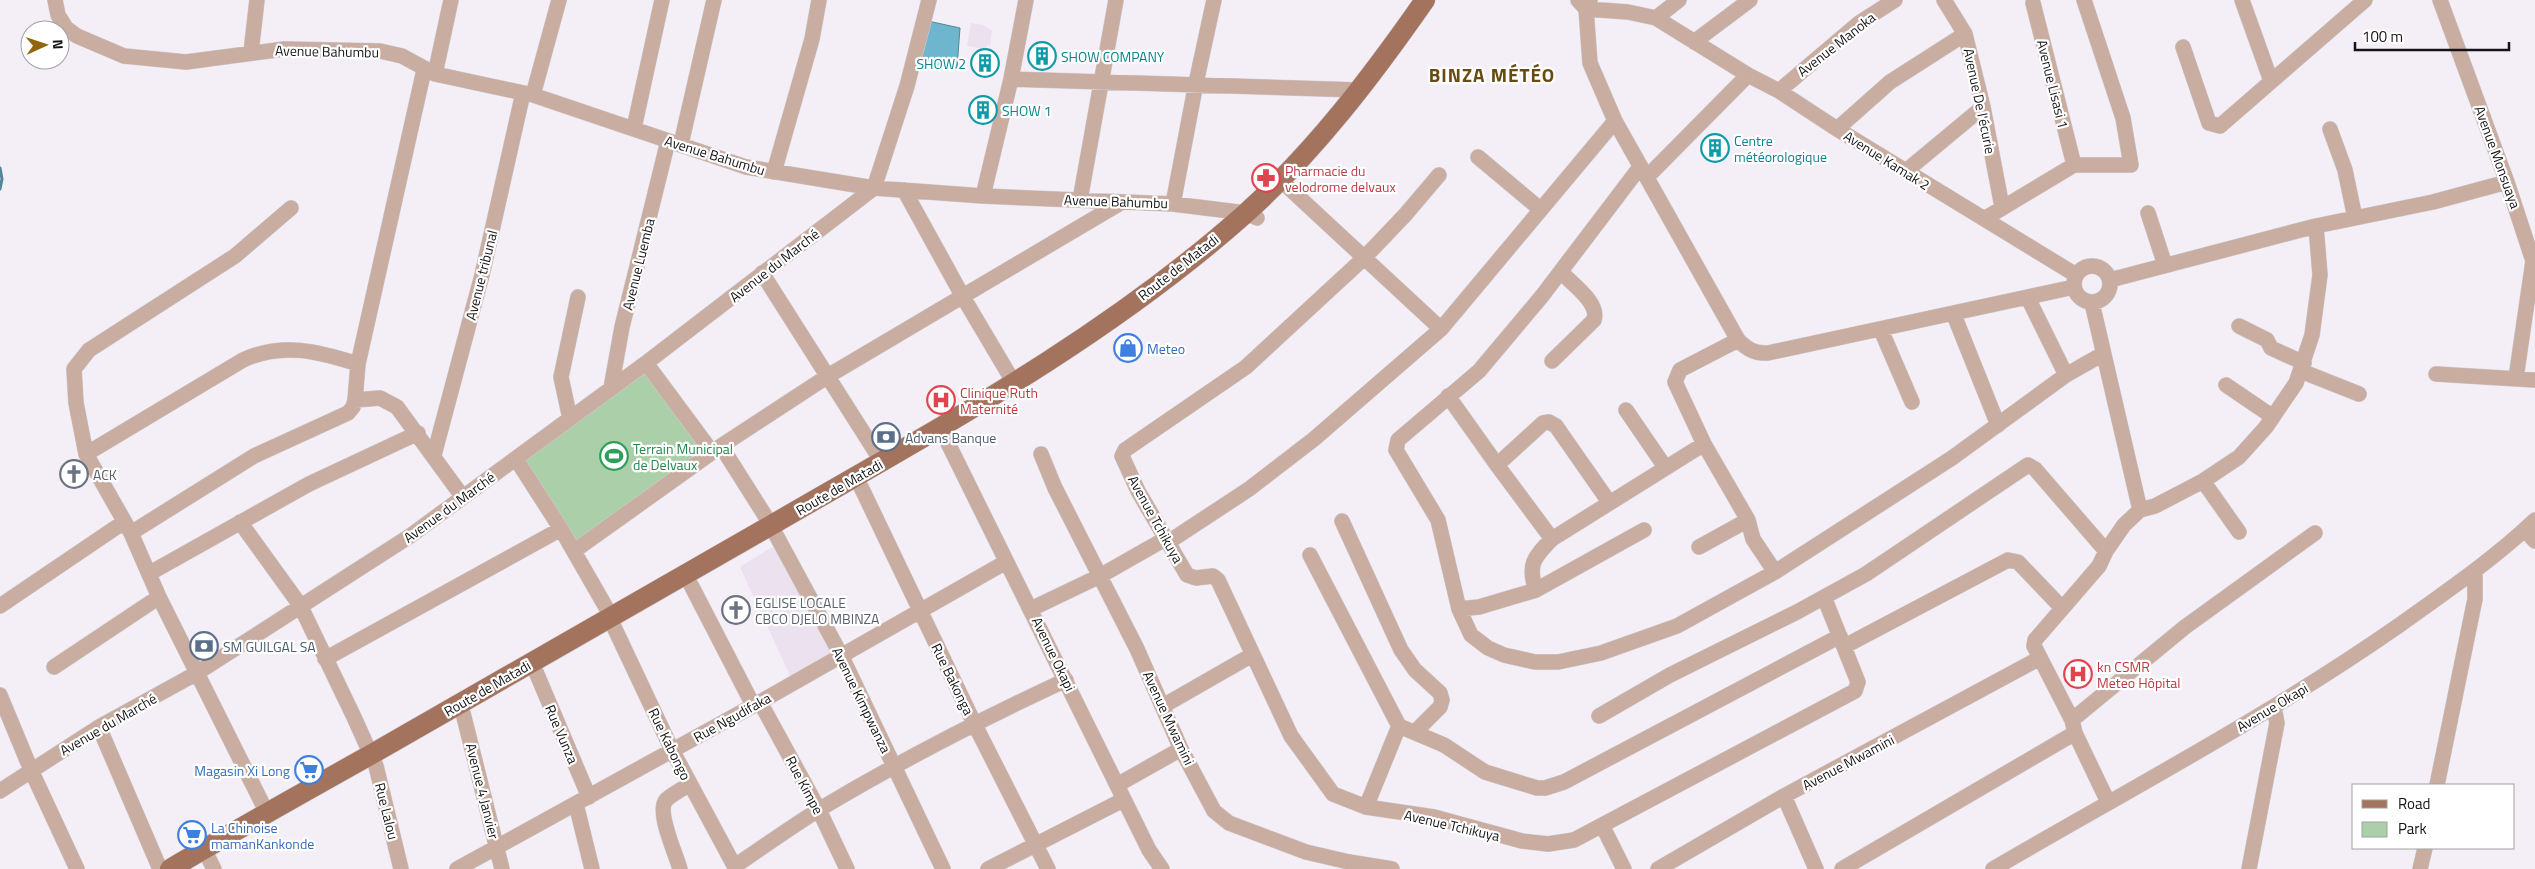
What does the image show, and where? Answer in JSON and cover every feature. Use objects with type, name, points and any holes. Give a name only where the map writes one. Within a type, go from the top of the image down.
[{"type":"main road","name":"Route de Matadi","points":[[170,869],[206,861],[373,760],[774,530],[882,462],[1030,389],[1120,320],[1194,256],[1289,188],[1337,136],[1379,74],[1425,0]]},
{"type":"main road","name":"Route de Matadi","points":[[1251,215],[1359,90],[1407,48],[1437,0]]},
{"type":"main road","name":"Route de Matadi","points":[[774,530],[861,487],[1014,383],[1120,320]]},
{"type":"main road","name":"Route de Matadi","points":[[206,861],[268,813],[463,713],[536,672],[613,622],[691,585],[711,567]]},
{"type":"street","name":"Avenue Bahumbu","points":[[55,0],[58,15],[66,28],[77,36],[124,56],[186,62],[284,49],[380,51],[402,56],[430,72],[528,94],[746,167],[874,188],[983,196],[1174,204],[1251,215]]},
{"type":"street","points":[[251,52],[256,0]]},
{"type":"street","points":[[0,606],[128,527],[254,456],[348,412],[353,407],[358,364],[430,72],[451,0]]},
{"type":"street","name":"Avenue tribunal","points":[[434,455],[528,94],[559,0]]},
{"type":"street","points":[[634,128],[662,0]]},
{"type":"street","name":"Avenue Luemba","points":[[611,388],[622,327],[714,0]]},
{"type":"street","points":[[774,172],[812,39],[820,0]]},
{"type":"street","points":[[874,188],[907,86],[928,0]]},
{"type":"street","points":[[983,196],[1011,79],[1026,0]]},
{"type":"street","points":[[1080,200],[1103,83],[1116,0]]},
{"type":"street","points":[[1174,204],[1196,83],[1214,0]]},
{"type":"street","points":[[1656,18],[1680,0]]},
{"type":"street","points":[[1694,42],[1750,0]]},
{"type":"street","name":"Avenue Manoka","points":[[1779,90],[1860,24],[1895,0]]},
{"type":"street","name":"Avenue De l'écurie","points":[[1944,0],[1965,34],[1983,107],[2002,207]]},
{"type":"street","points":[[1984,219],[2074,165],[2131,165],[2123,118],[2084,0]]},
{"type":"street","points":[[2242,0],[2271,81]]},
{"type":"street","points":[[2183,47],[2209,123],[2214,126],[2220,126],[2366,0]]},
{"type":"street","name":"Avenue Monsuaya","points":[[2440,0],[2508,182],[2533,261],[2516,378]]},
{"type":"street","points":[[1585,3],[1590,63],[1615,121],[1738,340],[1758,354],[1768,354],[2028,298],[2075,281],[2084,268],[2095,266],[2105,271],[2110,280],[2108,293],[2099,302],[2092,303],[2082,300],[2075,281]]},
{"type":"street","name":"Avenue Kamak 2","points":[[1585,3],[1656,18],[1748,75],[1779,90],[1837,129],[1984,219],[2075,281]]},
{"type":"street","name":"Avenue Lisasi 1","points":[[2033,3],[2074,165]]},
{"type":"street","points":[[1837,129],[1890,82],[1965,34]]},
{"type":"street","points":[[1748,75],[1644,172],[1479,371],[1398,440],[1396,450],[1438,520],[1459,609],[1471,635],[1488,648],[1535,662],[1558,662],[1600,653],[1677,626],[1775,572],[1952,458],[2066,375],[2103,354]]},
{"type":"street","points":[[1011,79],[1103,83],[1196,83],[1359,90]]},
{"type":"street","points":[[1906,171],[1983,107]]},
{"type":"street","points":[[1032,609],[1166,541],[1271,472],[1314,439],[1441,329],[1615,121]]},
{"type":"street","points":[[2330,129],[2345,170],[2356,218]]},
{"type":"street","points":[[1478,157],[1540,209]]},
{"type":"street","points":[[1364,258],[1405,215],[1439,175]]},
{"type":"street","points":[[2110,280],[2316,226],[2433,202],[2508,182]]},
{"type":"street","name":"Avenue du Marché","points":[[0,791],[99,728],[197,673],[410,536],[462,496],[516,459],[646,363],[874,188]]},
{"type":"street","points":[[1289,188],[1441,329]]},
{"type":"street","points":[[904,190],[962,296],[1014,383]]},
{"type":"street","points":[[574,551],[716,449],[828,376],[1122,202]]},
{"type":"street","points":[[268,813],[197,673],[128,527],[86,454],[76,403],[74,369],[89,350],[235,256],[292,208]]},
{"type":"street","points":[[2148,213],[2165,265]]},
{"type":"street","points":[[2108,802],[2074,726],[2034,646],[2035,640],[2099,566],[2106,551],[2124,525],[2140,510],[2155,506],[2203,481],[2239,457],[2273,418],[2296,383],[2312,335],[2320,275],[2316,226]]},
{"type":"street","name":"Avenue Tchikuya","points":[[1364,258],[1246,367],[1126,450],[1122,456],[1166,541],[1191,578],[1213,576],[1218,580],[1292,736],[1328,789],[1339,798],[1366,807],[1434,818],[1522,842],[1548,844],[1574,840],[1603,827],[1854,691],[1858,682],[1824,597]]},
{"type":"street","points":[[1552,361],[1594,320],[1596,314],[1594,307],[1561,272]]},
{"type":"street","points":[[762,274],[882,462]]},
{"type":"street","points":[[570,419],[561,377],[578,297]]},
{"type":"street","points":[[2028,298],[2066,375]]},
{"type":"street","points":[[2092,303],[2140,510]]},
{"type":"street","points":[[1954,315],[1998,425]]},
{"type":"street","points":[[2239,326],[2268,340],[2272,348],[2302,367],[2359,394]]},
{"type":"street","points":[[1881,330],[1912,402]]},
{"type":"street","points":[[1738,340],[1680,370],[1674,382],[1704,444],[1748,520],[1753,539],[1775,572]]},
{"type":"street","points":[[86,454],[243,360],[261,352],[280,349],[301,351],[330,355],[358,364]]},
{"type":"street","name":"Avenue Kimpwanza","points":[[646,363],[716,449],[774,530],[841,655],[943,869]]},
{"type":"street","points":[[2436,374],[2535,380]]},
{"type":"street","points":[[2226,385],[2273,418]]},
{"type":"street","points":[[1448,396],[1552,539]]},
{"type":"street","points":[[355,400],[380,398],[396,406],[418,433],[462,496]]},
{"type":"street","points":[[1626,410],[1665,468]]},
{"type":"street","points":[[1497,465],[1543,423],[1549,422],[1556,426],[1609,502]]},
{"type":"street","points":[[150,573],[309,484],[418,433]]},
{"type":"street","name":"Avenue Okapi","points":[[943,433],[1006,562],[1032,609],[1123,800],[1158,867]]},
{"type":"street","points":[[1536,590],[1531,578],[1533,562],[1552,539],[1704,444]]},
{"type":"street","name":"Avenue Mwamini","points":[[1041,454],[1163,706],[1181,749],[1214,811],[1220,818],[1306,852],[1392,869]]},
{"type":"street","name":"Rue Kabongo","points":[[516,459],[561,529],[613,622],[672,750],[736,868]]},
{"type":"street","points":[[1599,716],[1670,675],[1866,574],[2028,465],[2035,469],[2106,551]]},
{"type":"street","points":[[2203,481],[2240,532]]},
{"type":"street","name":"Rue Bakonga","points":[[861,487],[974,723],[1048,869]]},
{"type":"street","points":[[1699,547],[1748,520]]},
{"type":"street","points":[[1342,521],[1397,643],[1415,670],[1440,693],[1442,700],[1440,706],[1416,731]]},
{"type":"street","name":"Rue Lalou","points":[[240,522],[300,605],[373,760],[396,867]]},
{"type":"street","points":[[325,659],[561,529]]},
{"type":"street","points":[[1459,609],[1478,606],[1536,590],[1644,530]]},
{"type":"street","name":"Avenue Okapi","points":[[1993,869],[2274,707],[2340,666],[2532,530]]},
{"type":"street","points":[[1842,869],[2074,726],[2185,627],[2316,533]]},
{"type":"street","points":[[1310,555],[1399,726],[1416,731],[1444,745],[1486,772],[1544,788],[1564,782],[1842,641],[2008,560],[2018,562],[2062,608]]},
{"type":"street","name":"Rue Ngudifaka","points":[[456,869],[757,703],[919,609],[1006,562]]},
{"type":"street","points":[[2437,784],[2474,599],[2475,572]]},
{"type":"street","name":"Rue Kimpe","points":[[691,585],[819,810],[847,869]]},
{"type":"street","points":[[54,667],[160,597]]},
{"type":"street","points":[[1163,706],[1252,655]]},
{"type":"street","name":"Avenue Mwamini","points":[[1658,869],[1784,796],[2040,658]]},
{"type":"street","name":"Rue Vunza","points":[[536,672],[582,800],[592,869]]},
{"type":"street","points":[[736,868],[819,810],[974,723],[1066,680]]},
{"type":"street","points":[[0,695],[31,770],[77,869]]},
{"type":"street","points":[[2249,869],[2278,723],[2274,707]]},
{"type":"street","name":"Avenue 4 Janvier","points":[[463,713],[502,869]]},
{"type":"street","points":[[1366,807],[1399,726]]},
{"type":"street","points":[[99,728],[160,869]]},
{"type":"street","points":[[1117,786],[1181,749]]},
{"type":"street","points":[[680,869],[663,816],[662,807],[667,800],[690,784]]},
{"type":"street","points":[[1784,796],[1816,869]]},
{"type":"street","points":[[988,869],[1123,800]]},
{"type":"street","points":[[1603,827],[1624,869]]},
{"type":"street","points":[[2420,869],[2425,849]]},
{"type":"shaded area","points":[[971,23],[983,25],[992,30],[990,46],[987,44],[986,49],[967,46]]},
{"type":"shaded area","points":[[777,544],[834,656],[792,680],[740,567]]},
{"type":"green space","name":"Terrain Municipal de Delvaux","points":[[645,370],[705,451],[578,544],[524,460]]},
{"type":"water","points":[[928,21],[960,28],[957,68],[919,62]]},
{"type":"waterway","points":[[0,168],[2,179],[0,189]]},
{"type":"place","name":"SHOW COMPANY","points":[[1042,56]]},
{"type":"place","name":"SHOW 2","points":[[985,63]]},
{"type":"place","name":"SHOW 1","points":[[983,110]]},
{"type":"place","name":"Centre météorologique","points":[[1715,148]]},
{"type":"place","name":"Pharmacie du velodrome delvaux","points":[[1266,178]]},
{"type":"place","name":"Meteo","points":[[1128,348]]},
{"type":"place","name":"Clinique Ruth Maternité","points":[[941,400]]},
{"type":"place","name":"Advans Banque","points":[[886,437]]},
{"type":"place","name":"Terrain Municipal de Delvaux","points":[[614,456]]},
{"type":"place","name":"ACK","points":[[74,474]]},
{"type":"place","name":"EGLISE LOCALE CBCO DJELO MBINZA","points":[[736,610]]},
{"type":"place","name":"SM GUILGAL SA","points":[[204,646]]},
{"type":"place","name":"kn CSMR Meteo Hôpital","points":[[2078,674]]},
{"type":"place","name":"Magasin Xi Long","points":[[309,770]]},
{"type":"place","name":"La Chinoise mamanKankonde","points":[[192,835]]},
{"type":"district","name":"BINZA MÉTÉO","points":[[1492,74]]}]
